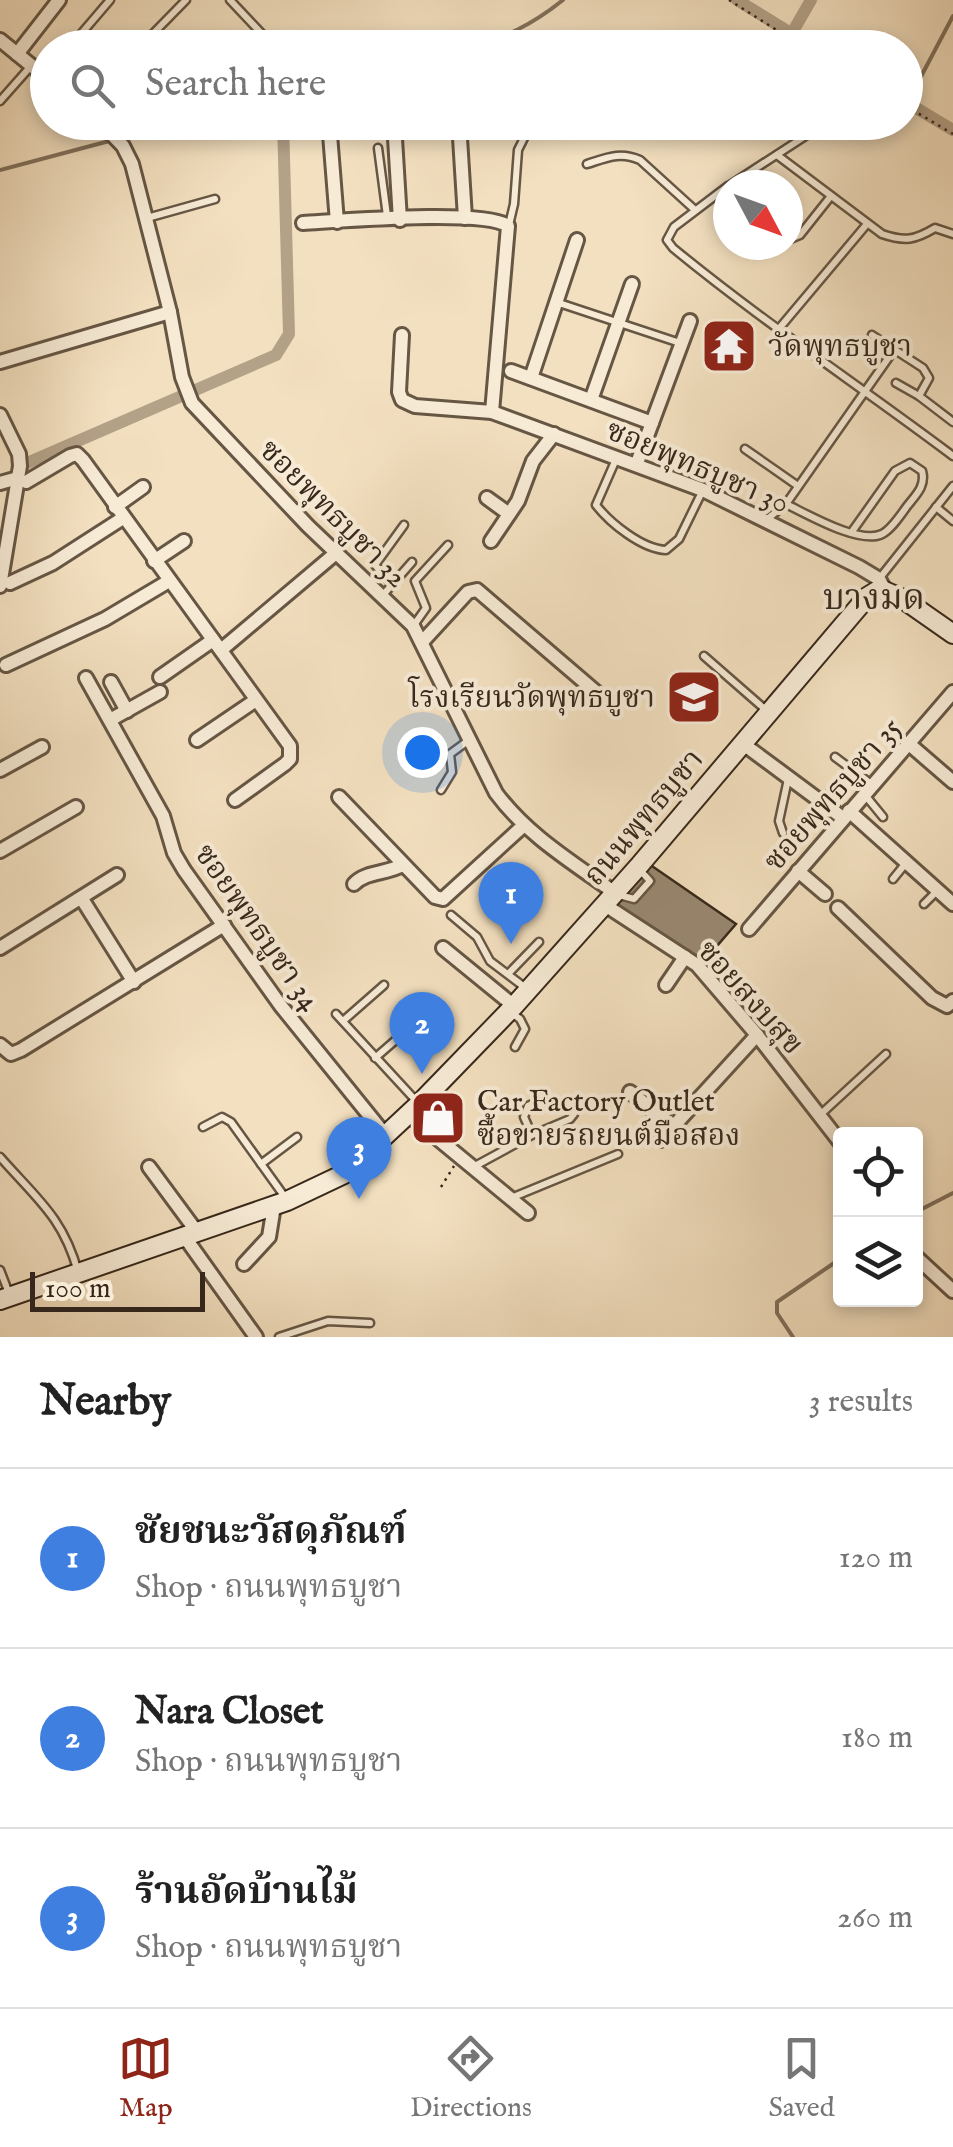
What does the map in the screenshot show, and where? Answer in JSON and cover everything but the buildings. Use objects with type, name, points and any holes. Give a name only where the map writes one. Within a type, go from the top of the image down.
[{"type":"main road","points":[[882,585],[953,634]]},
{"type":"main road","name":"ถนนพุทธบูชา","points":[[5,1299],[281,1204],[344,1174],[528,990],[638,868],[867,596],[882,585]]},
{"type":"street","points":[[36,30],[59,0]]},
{"type":"street","points":[[17,54],[30,37]]},
{"type":"street","points":[[0,40],[30,64]]},
{"type":"street","name":"ซอยพุทธบูชา 32","points":[[118,140],[124,146],[146,218],[192,403],[336,553],[414,626],[496,793],[523,826],[610,899]]},
{"type":"street","points":[[330,140],[337,222]]},
{"type":"street","points":[[394,140],[394,220]]},
{"type":"street","points":[[460,140],[466,218]]},
{"type":"street","points":[[303,222],[466,218],[495,220],[508,226],[492,412]]},
{"type":"street","points":[[531,378],[577,240]]},
{"type":"street","points":[[591,400],[632,284]]},
{"type":"street","points":[[0,362],[170,312]]},
{"type":"street","points":[[637,463],[690,321]]},
{"type":"street","name":"ซอยพุทธบูชา 30","points":[[402,335],[402,400],[415,406],[492,412],[637,463],[766,521],[882,585]]},
{"type":"street","points":[[511,371],[652,423]]},
{"type":"street","points":[[0,415],[19,454],[22,480],[5,585]]},
{"type":"street","points":[[491,541],[518,501],[532,461],[554,434]]},
{"type":"street","points":[[0,483],[22,480],[76,454],[119,512],[290,746],[292,753],[285,764],[234,800]]},
{"type":"street","points":[[5,585],[53,563],[119,512],[143,487]]},
{"type":"street","points":[[487,498],[509,514]]},
{"type":"street","points":[[154,561],[184,542]]},
{"type":"street","points":[[110,720],[128,711],[336,553]]},
{"type":"street","points":[[6,665],[106,620],[169,581]]},
{"type":"street","points":[[422,641],[468,592],[477,590],[596,692]]},
{"type":"street","name":"ซอยพุทธบูชา 34","points":[[86,678],[163,816],[174,853],[281,1006],[386,1136]]},
{"type":"street","points":[[111,682],[128,711]]},
{"type":"street","name":"ซอยพุทธบูชา 35","points":[[749,930],[953,692]]},
{"type":"street","points":[[197,740],[256,700]]},
{"type":"street","points":[[742,743],[821,802],[846,814],[953,904]]},
{"type":"street","points":[[908,743],[953,782]]},
{"type":"street","points":[[0,770],[42,746]]},
{"type":"street","points":[[340,797],[402,865],[443,900],[523,826]]},
{"type":"street","points":[[0,851],[76,807]]},
{"type":"street","points":[[354,884],[360,877],[390,872],[402,865]]},
{"type":"street","points":[[798,871],[825,894]]},
{"type":"street","points":[[0,948],[116,875]]},
{"type":"street","points":[[82,899],[134,982]]},
{"type":"street","name":"ซอยสงบสุข","points":[[610,899],[696,965],[833,1133]]},
{"type":"street","points":[[838,908],[932,998],[947,1006],[953,1002]]},
{"type":"street","points":[[0,1045],[11,1054],[21,1050],[224,925]]},
{"type":"street","points":[[444,948],[511,1008]]},
{"type":"street","points":[[666,985],[684,956]]},
{"type":"street","points":[[661,1140],[757,1035]]},
{"type":"street","points":[[630,1092],[674,1127]]},
{"type":"street","points":[[413,1109],[460,1157],[528,1213]]},
{"type":"street","points":[[150,1167],[256,1337]]},
{"type":"street","points":[[244,1264],[269,1237],[281,1204]]},
{"type":"street","points":[[923,1263],[953,1291]]},
{"type":"lane","points":[[85,30],[110,0]]},
{"type":"lane","points":[[157,30],[186,0]]},
{"type":"lane","points":[[230,0],[258,30]]},
{"type":"lane","points":[[0,101],[30,67]]},
{"type":"lane","points":[[508,226],[514,204],[518,150],[523,140]]},
{"type":"lane","points":[[753,170],[799,140]]},
{"type":"lane","points":[[378,148],[394,220]]},
{"type":"lane","points":[[777,154],[867,224],[903,242],[935,228],[951,230]]},
{"type":"lane","points":[[586,164],[629,155],[650,168],[694,210]]},
{"type":"lane","points":[[713,196],[674,227],[667,240],[777,331],[953,456]]},
{"type":"lane","points":[[803,232],[831,196]]},
{"type":"lane","points":[[146,218],[216,199]]},
{"type":"lane","points":[[777,331],[867,224]]},
{"type":"lane","points":[[556,302],[682,344]]},
{"type":"lane","points":[[872,335],[927,373],[929,378],[919,396]]},
{"type":"lane","points":[[766,521],[786,504],[894,350]]},
{"type":"lane","points":[[896,383],[953,422]]},
{"type":"lane","points":[[744,449],[798,486]]},
{"type":"lane","points":[[617,456],[596,505],[624,530],[656,550],[666,550],[679,539],[703,490]]},
{"type":"lane","points":[[786,504],[851,533],[875,536],[885,533],[920,488],[922,470],[910,464],[896,471],[851,533]]},
{"type":"lane","points":[[882,585],[953,486]]},
{"type":"lane","points":[[936,507],[953,520]]},
{"type":"lane","points":[[392,584],[375,565],[404,524]]},
{"type":"lane","points":[[414,626],[426,608],[415,581],[448,544]]},
{"type":"lane","points":[[382,596],[412,562]]},
{"type":"lane","points":[[704,656],[768,712]]},
{"type":"lane","points":[[441,790],[452,772],[450,754],[470,739]]},
{"type":"lane","points":[[835,758],[868,789],[883,817]]},
{"type":"lane","points":[[821,802],[851,769]]},
{"type":"lane","points":[[783,832],[780,821],[788,778]]},
{"type":"lane","points":[[893,880],[907,862]]},
{"type":"lane","points":[[924,904],[938,890]]},
{"type":"lane","points":[[451,915],[476,937],[490,960],[528,990]]},
{"type":"lane","points":[[509,974],[538,942]]},
{"type":"lane","points":[[343,1021],[384,985]]},
{"type":"lane","points":[[511,1008],[525,1029],[515,1046]]},
{"type":"lane","points":[[336,1014],[413,1109]]},
{"type":"lane","points":[[375,1058],[422,1018]]},
{"type":"lane","points":[[820,1115],[886,1054]]},
{"type":"lane","points":[[473,1168],[532,1135],[570,1120],[573,1108],[564,1102],[528,1106],[524,1117],[532,1135]]},
{"type":"lane","points":[[203,1127],[222,1117],[231,1122],[261,1164],[281,1204]]},
{"type":"lane","points":[[261,1164],[297,1136]]},
{"type":"lane","points":[[510,1198],[618,1154]]},
{"type":"lane","points":[[0,1158],[52,1213],[73,1254],[78,1274]]},
{"type":"lane","points":[[0,1270],[5,1299]]},
{"type":"lane","points":[[280,1337],[328,1321],[370,1323]]},
{"type":"path","points":[[729,0],[776,30]]},
{"type":"path","points":[[923,116],[953,134]]},
{"type":"path","points":[[441,1187],[460,1157]]},
{"type":"waterway","points":[[516,30],[563,0]]},
{"type":"waterway","points":[[737,0],[786,30]]},
{"type":"waterway","points":[[794,30],[811,0]]},
{"type":"waterway","points":[[923,73],[953,16]]},
{"type":"waterway","points":[[923,112],[953,130]]},
{"type":"waterway","points":[[0,170],[113,140]]},
{"type":"waterway","points":[[27,463],[276,355],[289,334],[284,140]]},
{"type":"waterway","points":[[923,1208],[953,1193]]},
{"type":"waterway","points":[[793,1337],[777,1313],[777,1302],[833,1264]]},
{"type":"place","name":"วัดพุทธบูชา","points":[[729,346]]},
{"type":"place","name":"โรงเรียนวัดพุทธบูชา","points":[[694,697]]},
{"type":"place","name":"ชัยชนะวัสดุภัณฑ์","points":[[511,944]]},
{"type":"place","name":"Nara Closet","points":[[422,1074]]},
{"type":"place","name":"Car Factory Outlet ซื้อขายรถยนต์มือสอง","points":[[438,1118]]},
{"type":"place","name":"ร้านอัดบ้านไม้","points":[[359,1199]]},
{"type":"district","name":"บางมด","points":[[874,597]]}]
